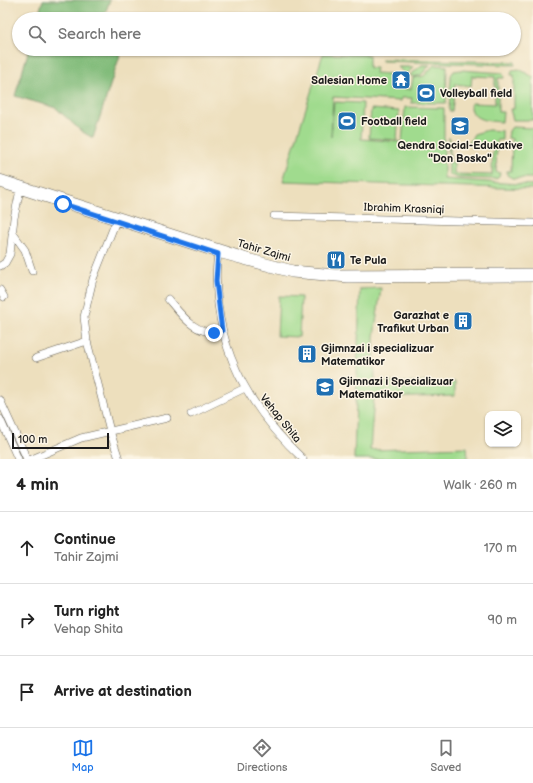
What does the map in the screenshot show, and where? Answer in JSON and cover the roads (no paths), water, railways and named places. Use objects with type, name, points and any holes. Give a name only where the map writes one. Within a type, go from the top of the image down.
[{"type":"street","name":"Tahir Zajmi","points":[[0,178],[281,272],[321,278],[348,279],[533,278]]},
{"type":"street","name":"Tahir Zajmi","points":[[0,184],[116,221],[219,251],[282,267],[321,273],[533,272]]},
{"type":"street","points":[[0,266],[5,263],[10,254],[12,232],[20,190]]},
{"type":"street","name":"Ibrahim Krasniqi","points":[[274,216],[533,223]]},
{"type":"street","points":[[116,221],[93,279],[86,301],[84,317],[87,341],[119,459]]},
{"type":"street","points":[[12,232],[25,250],[32,271]]},
{"type":"street","name":"Vehap Shita","points":[[219,251],[216,281],[222,331],[229,354],[245,388],[272,426],[303,459]]},
{"type":"street","points":[[0,290],[4,297]]},
{"type":"street","points":[[168,300],[196,328],[208,332],[222,331]]},
{"type":"street","points":[[36,358],[87,341]]},
{"type":"street","points":[[191,414],[245,388]]},
{"type":"street","points":[[0,400],[28,459]]},
{"type":"street","points":[[32,459],[81,438],[110,430],[167,418]]},
{"type":"street","points":[[0,419],[18,459]]},
{"type":"place","name":"Salesian Home","points":[[401,80]]},
{"type":"place","name":"Volleyball field","points":[[426,93]]},
{"type":"place","name":"Football field","points":[[347,121]]},
{"type":"place","name":"Qendra Social-Edukative \"Don Bosko\"","points":[[460,126]]},
{"type":"place","name":"Te Pula","points":[[336,260]]},
{"type":"place","name":"Garazhat e Trafikut Urban","points":[[463,321]]},
{"type":"place","name":"Gjimnzai i specializuar Matematikor","points":[[307,354]]},
{"type":"place","name":"Gjimnazi i Specializuar Matematikor","points":[[325,387]]}]
